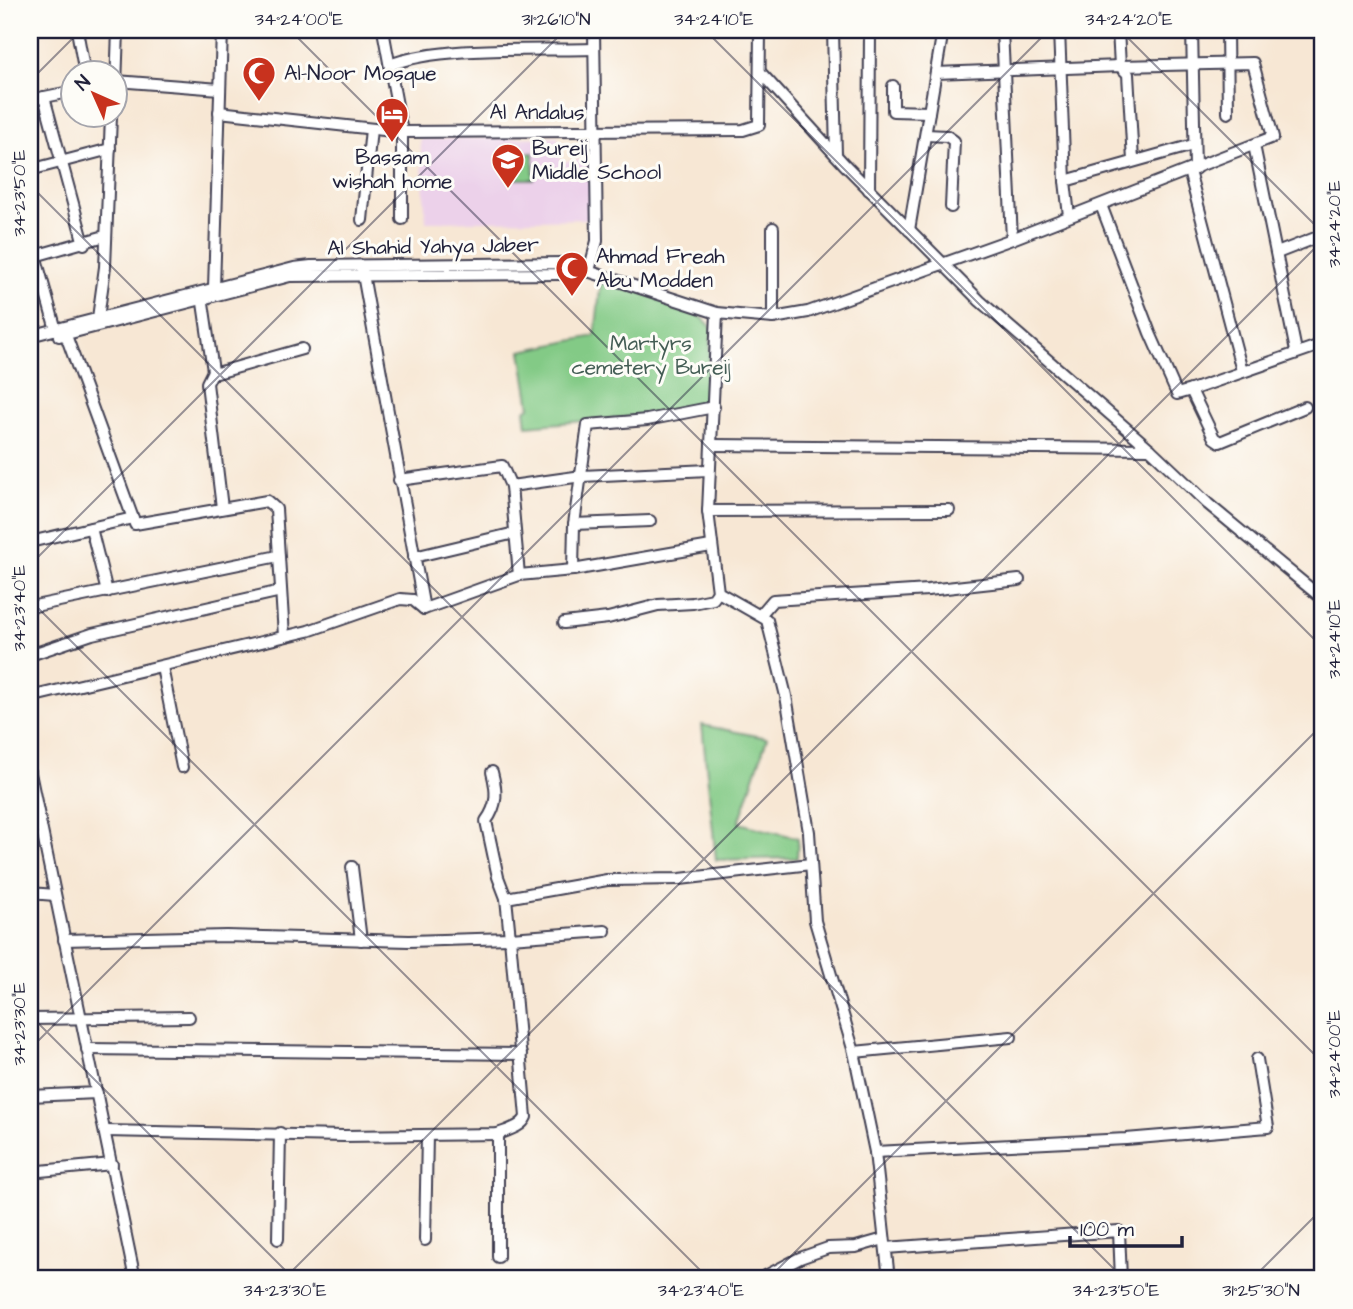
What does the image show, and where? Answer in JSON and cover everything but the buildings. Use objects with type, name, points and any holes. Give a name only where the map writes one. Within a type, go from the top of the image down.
[{"type":"street","points":[[76,30],[82,60]]},
{"type":"street","points":[[117,60],[118,30]]},
{"type":"street","points":[[214,289],[222,30]]},
{"type":"street","points":[[383,30],[402,132],[402,219]]},
{"type":"street","points":[[584,269],[597,241],[594,30]]},
{"type":"street","points":[[760,30],[761,73],[869,190],[943,265],[1208,504],[1323,599]]},
{"type":"street","points":[[833,30],[836,155]]},
{"type":"street","points":[[869,190],[870,30]]},
{"type":"street","points":[[909,230],[943,30]]},
{"type":"street","points":[[1002,30],[1012,239]]},
{"type":"street","points":[[1059,30],[1065,181],[1069,216]]},
{"type":"street","points":[[1118,30],[1120,66],[1128,74],[1133,161]]},
{"type":"street","points":[[1192,30],[1192,170],[1242,371]]},
{"type":"street","points":[[1227,30],[1228,113]]},
{"type":"street","points":[[390,65],[415,57],[454,53],[593,49]]},
{"type":"street","points":[[936,73],[1003,73],[1060,67],[1253,63],[1273,137],[1255,145],[1296,351]]},
{"type":"street","name":"Al Andalus","points":[[219,112],[402,132],[743,130],[759,125],[761,73]]},
{"type":"street","points":[[130,82],[220,89]]},
{"type":"street","points":[[893,86],[893,111],[929,112]]},
{"type":"street","points":[[30,100],[60,94]]},
{"type":"street","points":[[44,97],[84,244]]},
{"type":"street","points":[[362,220],[371,129]]},
{"type":"street","points":[[98,318],[111,130]]},
{"type":"street","points":[[926,135],[947,136],[954,141],[951,207]]},
{"type":"street","points":[[1065,181],[1193,145]]},
{"type":"street","name":"Al Shahid Yahya Jaber","points":[[30,344],[98,318],[290,276],[563,263],[717,313],[773,318],[843,302],[1255,145]]},
{"type":"street","points":[[30,170],[110,149]]},
{"type":"street","points":[[1101,205],[1150,333],[1177,394],[1296,351],[1323,344]]},
{"type":"street","points":[[773,228],[773,318]]},
{"type":"street","points":[[1277,253],[1323,235]]},
{"type":"street","points":[[32,257],[105,236]]},
{"type":"street","points":[[30,237],[32,257],[135,524],[267,501],[276,509],[284,636]]},
{"type":"street","name":"Al Shahid Yahya Jaber","points":[[30,337],[202,296],[214,289],[294,268],[362,271]]},
{"type":"street","points":[[362,271],[424,609]]},
{"type":"street","points":[[202,296],[213,371],[207,383],[222,508]]},
{"type":"street","points":[[564,623],[608,618],[658,605],[713,599],[718,592],[708,510],[717,313]]},
{"type":"street","points":[[213,371],[217,373],[302,349]]},
{"type":"street","points":[[1191,390],[1214,438],[1220,442],[1305,407]]},
{"type":"street","points":[[573,570],[574,524],[588,425],[648,420],[713,407]]},
{"type":"street","points":[[711,445],[1150,449]]},
{"type":"street","points":[[399,480],[502,466],[510,486],[519,575]]},
{"type":"street","points":[[510,486],[582,476],[709,470]]},
{"type":"street","points":[[708,510],[949,510]]},
{"type":"street","points":[[30,542],[133,518]]},
{"type":"street","points":[[574,524],[650,521]]},
{"type":"street","points":[[91,528],[107,592]]},
{"type":"street","points":[[414,557],[515,533]]},
{"type":"street","points":[[424,609],[519,575],[573,570],[711,546]]},
{"type":"street","points":[[30,607],[278,556]]},
{"type":"street","points":[[761,614],[773,600],[928,590],[1019,580]]},
{"type":"street","points":[[30,655],[92,634],[281,591]]},
{"type":"street","points":[[718,592],[761,614],[767,620],[788,709],[811,864],[815,921],[854,1052],[874,1152],[889,1279]]},
{"type":"street","points":[[30,697],[308,631],[400,599],[413,600],[424,609]]},
{"type":"street","points":[[162,667],[181,767]]},
{"type":"street","points":[[30,772],[34,812],[55,895],[135,1279]]},
{"type":"street","points":[[105,1131],[498,1134],[524,1123],[526,1117],[521,1054],[506,898],[498,877],[486,821],[494,810],[496,799],[492,772]]},
{"type":"street","points":[[506,898],[607,880],[680,879],[811,864]]},
{"type":"street","points":[[352,867],[361,940]]},
{"type":"street","points":[[30,892],[55,895]]},
{"type":"street","points":[[64,940],[226,936],[361,940],[510,938],[605,931]]},
{"type":"street","points":[[30,1019],[189,1017]]},
{"type":"street","points":[[854,1052],[1011,1037]]},
{"type":"street","points":[[87,1049],[521,1054]]},
{"type":"street","points":[[874,1152],[1126,1139],[1268,1127],[1256,1059]]},
{"type":"street","points":[[30,1097],[97,1093]]},
{"type":"street","points":[[278,1239],[280,1133]]},
{"type":"street","points":[[498,1134],[498,1257]]},
{"type":"street","points":[[425,1240],[427,1135]]},
{"type":"street","points":[[30,1172],[112,1164]]},
{"type":"street","points":[[760,1279],[800,1258],[828,1248],[1119,1231],[1121,1279]]},
{"type":"shaded area","name":"Bureij Middle School","points":[[558,137],[561,162],[591,158],[593,219],[426,222],[420,139]]},
{"type":"green space","points":[[516,153],[533,153],[534,179],[516,179]]},
{"type":"green space","name":"Martyrs cemetery Bureij","points":[[601,280],[676,302],[702,317],[712,328],[705,401],[700,405],[653,415],[527,426],[525,410],[530,407],[521,351],[595,336]]},
{"type":"green space","points":[[702,725],[767,738],[739,823],[798,838],[797,858],[716,860]]},
{"type":"place","name":"Al-Noor Mosque","points":[[259,103]]},
{"type":"place","name":"Bassam wishah home","points":[[392,144]]},
{"type":"place","name":"Bureij Middle School","points":[[508,190]]},
{"type":"place","name":"Ahmad Freah Abu Modden","points":[[572,298]]}]
